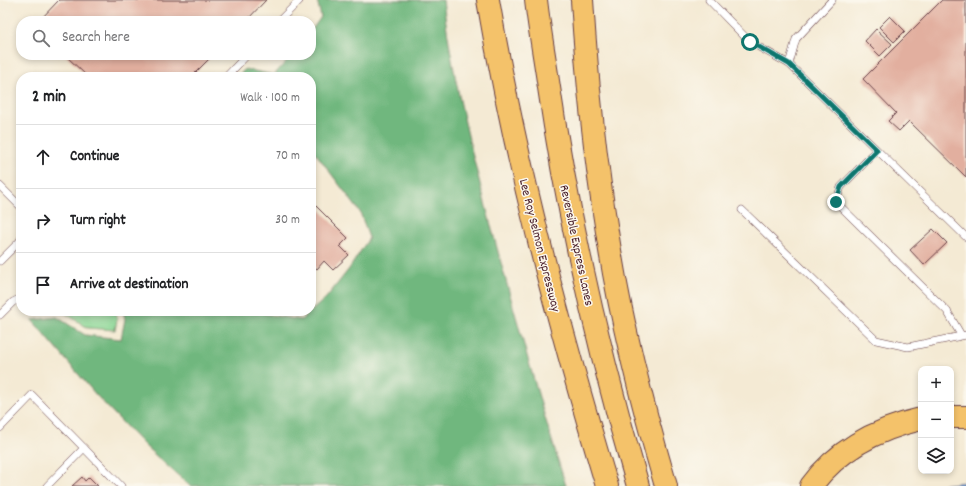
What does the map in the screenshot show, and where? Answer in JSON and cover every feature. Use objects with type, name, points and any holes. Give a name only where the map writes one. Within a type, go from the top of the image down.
[{"type":"highway","name":"Lee Roy Selmon Expressway","points":[[488,0],[509,110],[542,256],[607,486]]},
{"type":"highway","name":"Reversible Express Lanes","points":[[536,0],[555,132],[572,224],[595,326],[638,486]]},
{"type":"highway","points":[[582,0],[591,116],[608,239],[632,360],[647,421],[666,486]]},
{"type":"highway","points":[[954,417],[966,417]]},
{"type":"highway","points":[[811,486],[825,469],[853,446],[886,430],[918,420]]},
{"type":"lane","points":[[284,16],[299,1],[298,0]]},
{"type":"lane","points":[[710,0],[750,42],[789,64],[966,237]]},
{"type":"lane","points":[[789,64],[796,39],[832,0]]},
{"type":"lane","points":[[231,72],[242,60]]},
{"type":"lane","points":[[742,210],[876,340],[908,347],[964,335],[947,311],[836,202],[841,187],[877,150]]},
{"type":"lane","points":[[0,186],[16,202]]},
{"type":"lane","points":[[0,261],[16,245]]},
{"type":"lane","points":[[0,315],[16,300]]},
{"type":"lane","points":[[0,428],[32,395],[121,486]]},
{"type":"lane","points":[[47,486],[84,448]]},
{"type":"green space","points":[[317,0],[443,0],[453,63],[473,156],[522,338],[566,486],[190,486],[145,446],[97,396],[32,320],[57,317],[85,335],[121,339],[124,316],[277,316],[301,320],[306,316],[316,316],[316,307],[326,298],[349,269],[369,238],[360,212],[316,154],[316,72],[277,72],[288,60],[316,60],[316,24],[321,17]]},
{"type":"green space","points":[[245,69],[260,72],[242,72]]},
{"type":"green space","points":[[70,316],[117,316],[115,330],[88,328]]},
{"type":"water","points":[[966,482],[966,486],[931,486]]},
{"type":"building","points":[[59,0],[266,0],[251,16],[44,16]]},
{"type":"building","points":[[942,0],[966,0],[966,177],[909,121],[899,131],[888,121],[896,113],[863,79]]},
{"type":"building","points":[[890,16],[905,31],[894,42],[879,27]]},
{"type":"building","points":[[876,29],[892,44],[880,56],[865,41]]},
{"type":"building","points":[[70,60],[208,60],[196,72],[83,72]]},
{"type":"building","points":[[316,206],[348,238],[340,246],[349,255],[333,270],[324,261],[317,269]]},
{"type":"building","points":[[933,229],[947,243],[924,265],[910,250]]},
{"type":"building","points":[[82,477],[85,481],[89,477],[98,486],[72,486]]},
{"type":"route","points":[[750,42],[789,64],[877,150],[841,187],[836,202]]}]
